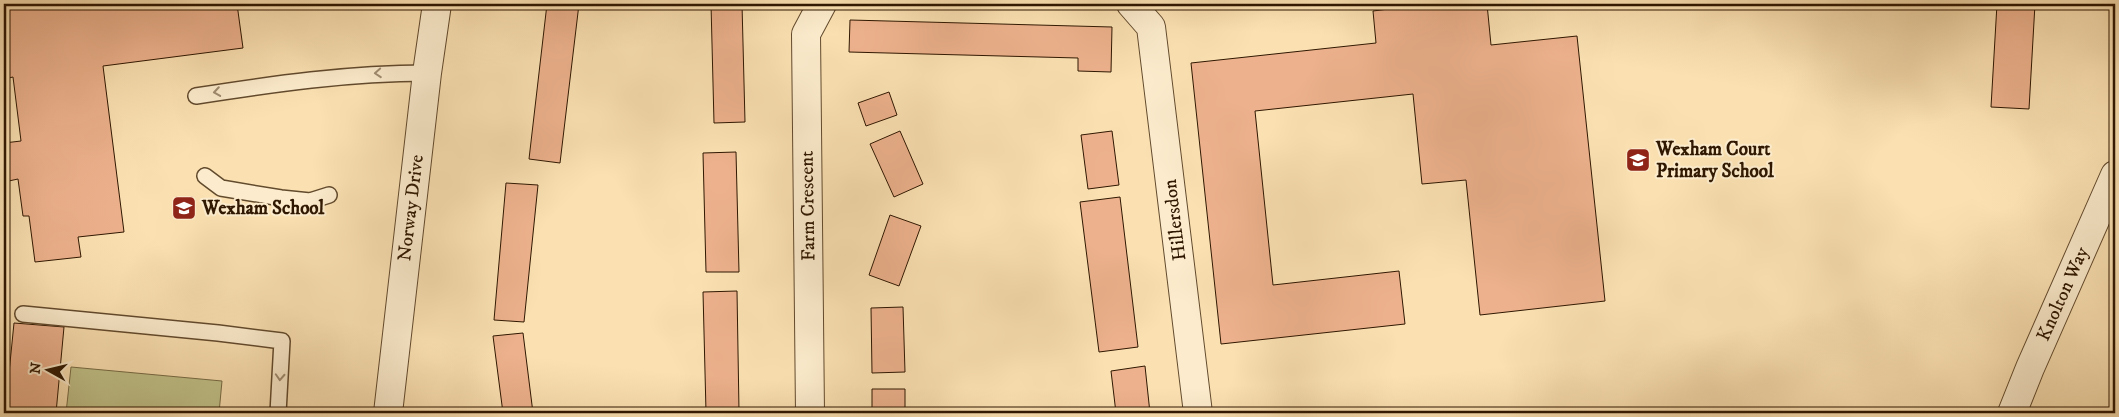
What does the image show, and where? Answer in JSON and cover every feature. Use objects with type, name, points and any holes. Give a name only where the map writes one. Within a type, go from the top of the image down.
[{"type":"street","name":"Norway Drive","points":[[388,413],[427,73],[437,4]]},
{"type":"street","name":"Farm Crescent","points":[[810,413],[806,34],[822,4]]},
{"type":"street","name":"Hillersdon","points":[[1131,4],[1151,27],[1198,413]]},
{"type":"street","name":"Knolton Way","points":[[2012,413],[2115,175]]},
{"type":"lane","points":[[196,96],[330,77],[386,73],[427,73]]},
{"type":"lane","points":[[205,176],[221,188],[281,198],[310,201],[330,195]]},
{"type":"lane","points":[[23,314],[218,333],[282,342],[278,413]]},
{"type":"green space","points":[[71,367],[222,381],[219,413],[66,413]]},
{"type":"building","points":[[4,4],[237,4],[243,48],[103,66],[124,232],[78,237],[81,257],[35,262],[29,216],[23,216],[18,179],[4,182],[4,143],[21,141],[13,77],[4,79]]},
{"type":"building","points":[[547,4],[579,4],[560,163],[529,159]]},
{"type":"building","points":[[711,4],[742,4],[745,122],[714,123]]},
{"type":"building","points":[[1403,4],[1487,4],[1491,45],[1577,36],[1605,301],[1480,315],[1466,180],[1422,184],[1413,94],[1255,111],[1273,285],[1399,271],[1405,324],[1221,344],[1191,63],[1376,43],[1373,11],[1404,7]]},
{"type":"building","points":[[1997,4],[2035,4],[2029,109],[1991,107]]},
{"type":"building","points":[[850,20],[1112,27],[1111,72],[1078,71],[1078,58],[849,52]]},
{"type":"building","points":[[889,92],[897,115],[866,126],[858,103]]},
{"type":"building","points":[[900,131],[923,184],[894,197],[870,144]]},
{"type":"building","points":[[1112,131],[1119,185],[1088,189],[1081,135]]},
{"type":"building","points":[[736,152],[739,272],[706,272],[703,153]]},
{"type":"building","points":[[506,183],[538,185],[524,322],[494,320]]},
{"type":"building","points":[[1120,197],[1138,347],[1099,352],[1080,202]]},
{"type":"building","points":[[890,215],[921,226],[899,286],[869,275]]},
{"type":"building","points":[[737,291],[739,411],[706,412],[703,292]]},
{"type":"building","points":[[903,307],[905,372],[872,373],[871,308]]},
{"type":"building","points":[[14,323],[64,327],[56,413],[5,413]]},
{"type":"building","points":[[523,333],[533,413],[503,413],[493,336]]},
{"type":"building","points":[[1145,366],[1150,413],[1116,413],[1111,371]]},
{"type":"building","points":[[872,389],[905,389],[905,413],[872,413]]},
{"type":"place","name":"Wexham Court Primary School","points":[[1638,160]]},
{"type":"place","name":"Wexham School","points":[[184,208]]}]
